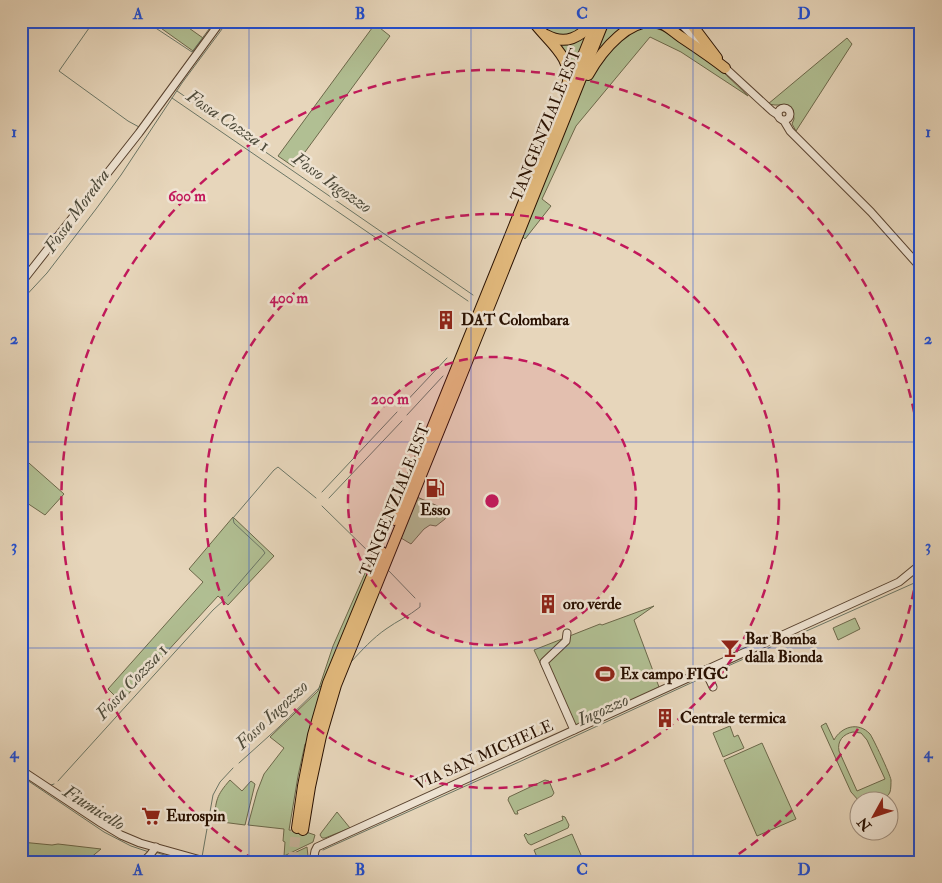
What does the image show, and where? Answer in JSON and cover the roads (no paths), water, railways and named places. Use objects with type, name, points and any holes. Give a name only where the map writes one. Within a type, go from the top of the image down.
[{"type":"highway","points":[[533,21],[564,57],[569,78],[556,120]]},
{"type":"highway","points":[[543,33],[556,39],[569,39],[583,33],[596,21]]},
{"type":"highway","name":"TANGENZIALE EST","points":[[596,21],[328,683],[303,786],[300,830],[321,736],[336,685],[604,21]]},
{"type":"highway","points":[[689,21],[725,68]]},
{"type":"highway","points":[[569,109],[592,67],[607,48],[623,32],[637,24],[662,24],[725,68]]},
{"type":"street","points":[[21,283],[142,128],[221,21]]},
{"type":"street","points":[[678,21],[762,103],[780,111],[786,109],[789,111],[787,118],[797,138],[871,212],[921,268]]},
{"type":"street","points":[[780,111],[780,119],[787,118]]},
{"type":"street","name":"VIA SAN MICHELE","points":[[313,862],[317,847],[574,730],[707,674],[899,582],[921,564]]},
{"type":"street","points":[[567,633],[566,641],[544,662],[574,730]]},
{"type":"street","points":[[707,674],[713,687]]},
{"type":"street","points":[[21,770],[94,818],[153,851],[208,862]]},
{"type":"street","points":[[144,862],[153,851]]},
{"type":"waterway","points":[[94,21],[59,71],[139,127]]},
{"type":"waterway","points":[[145,21],[192,52],[215,21]]},
{"type":"waterway","name":"Fossa Moredra","points":[[21,301],[47,273],[96,209],[182,83],[228,21]]},
{"type":"waterway","name":"Fosso Ingozzo","points":[[177,91],[473,295]]},
{"type":"waterway","name":"Fossa Cozza 1","points":[[172,98],[468,301]]},
{"type":"waterway","name":"Fossa Cozza 1","points":[[401,407],[447,358]]},
{"type":"waterway","name":"Fosso Ingozzo","points":[[407,415],[443,376]]},
{"type":"waterway","name":"Fossa Cozza 1","points":[[322,492],[397,412]]},
{"type":"waterway","name":"Fosso Ingozzo","points":[[329,498],[402,421]]},
{"type":"waterway","name":"Fossa Cozza 1","points":[[228,596],[265,553],[234,523],[233,518],[274,470],[278,467],[316,498]]},
{"type":"waterway","name":"Fosso Ingozzo","points":[[322,506],[372,555]]},
{"type":"waterway","name":"Fosso Ingozzo","points":[[388,570],[415,598]]},
{"type":"waterway","name":"Ingozzo","points":[[710,674],[921,580]]},
{"type":"waterway","name":"Fossa Cozza 1","points":[[58,781],[224,600]]},
{"type":"waterway","name":"Fosso Ingozzo","points":[[351,662],[381,633],[420,607],[420,603]]},
{"type":"waterway","name":"Ingozzo","points":[[323,850],[704,677]]},
{"type":"waterway","name":"Fosso Ingozzo","points":[[239,763],[322,685]]},
{"type":"waterway","name":"Fossa Cozza 1","points":[[21,765],[33,774]]},
{"type":"waterway","name":"Fosso Ingozzo","points":[[202,857],[213,795],[220,782],[233,768]]},
{"type":"waterway","name":"Fiumicello","points":[[21,776],[104,832],[131,846],[149,852]]},
{"type":"waterway","name":"Fossa Cozza 1","points":[[46,783],[54,784]]},
{"type":"waterway","name":"Fiumicello","points":[[155,852],[186,862]]},
{"type":"tunnel","points":[[293,862],[296,829]]},
{"type":"place","name":"DAT Colombara","points":[[446,320]]},
{"type":"place","name":"Esso","points":[[435,488]]},
{"type":"place","name":"oro verde","points":[[548,604]]},
{"type":"place","name":"Bar Bomba dalla Bionda","points":[[730,648]]},
{"type":"place","name":"Ex campo FIGC","points":[[605,674]]},
{"type":"place","name":"Centrale termica","points":[[665,718]]},
{"type":"place","name":"Eurospin","points":[[151,816]]}]
